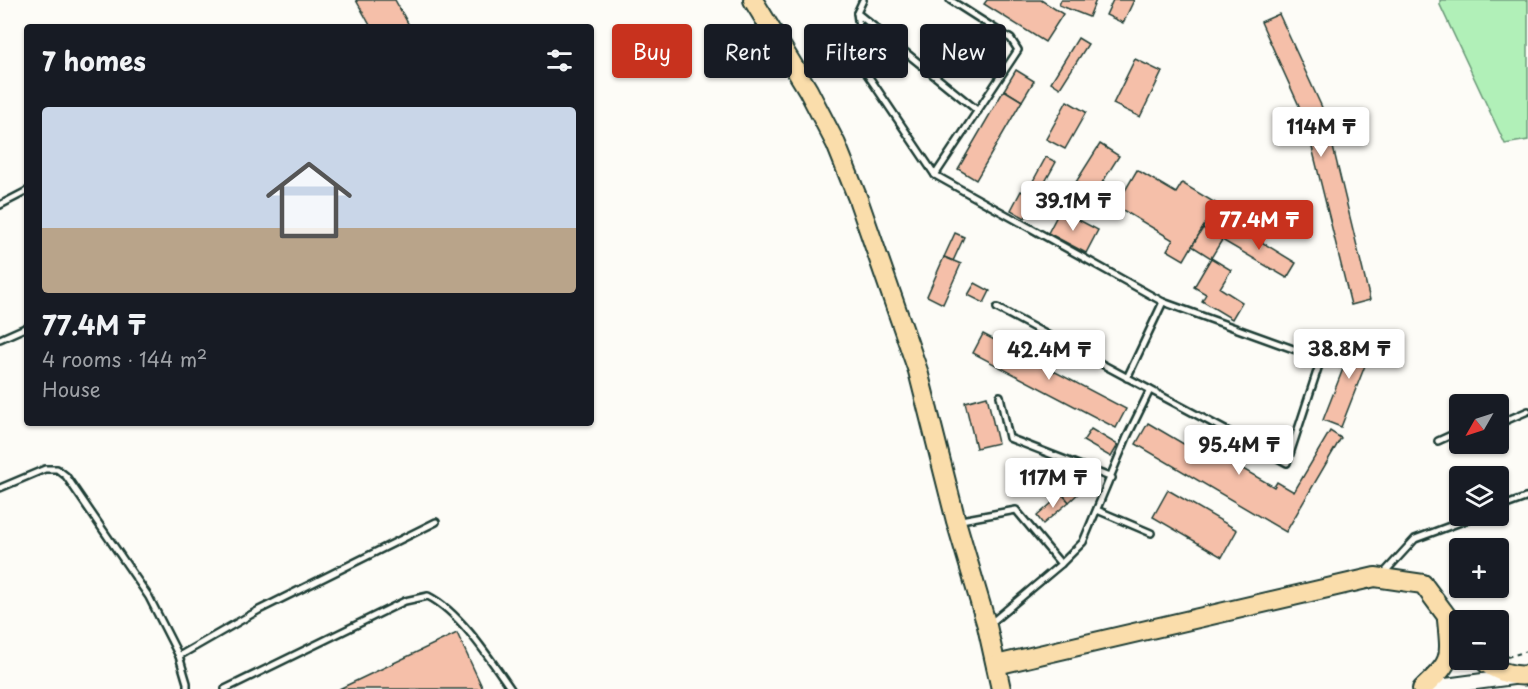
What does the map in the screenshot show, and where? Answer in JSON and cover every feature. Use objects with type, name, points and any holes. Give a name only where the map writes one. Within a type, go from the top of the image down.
[{"type":"highway","points":[[753,0],[808,90],[836,144],[858,200],[918,372],[956,521],[987,626],[1001,689]]},
{"type":"highway","points":[[996,665],[1375,577],[1423,584],[1449,620]]},
{"type":"highway","points":[[1423,689],[1443,669],[1450,651],[1447,618]]},
{"type":"highway","points":[[1507,670],[1522,676]]},
{"type":"main road","points":[[1423,689],[1522,676]]},
{"type":"lane","points":[[862,0],[857,13],[865,71],[935,175],[1163,302],[1321,359],[1287,463],[997,308]]},
{"type":"lane","points":[[935,175],[1016,54],[1017,46],[1011,39],[950,0]]},
{"type":"lane","points":[[857,13],[978,111]]},
{"type":"lane","points":[[0,205],[24,193]]},
{"type":"lane","points":[[1127,378],[1163,302]]},
{"type":"lane","points":[[0,339],[24,328]]},
{"type":"lane","points":[[987,626],[1061,564],[1083,542],[1112,478],[1127,437],[1150,390]]},
{"type":"lane","points":[[1000,396],[1009,438],[1112,478]]},
{"type":"lane","points":[[1509,419],[1528,411]]},
{"type":"lane","points":[[1438,441],[1449,436]]},
{"type":"lane","points":[[0,488],[45,469],[57,469],[66,476],[149,597],[179,656],[187,689]]},
{"type":"lane","points":[[1509,504],[1528,497]]},
{"type":"lane","points":[[956,521],[1016,510],[1061,564]]},
{"type":"lane","points":[[1097,510],[1151,533]]},
{"type":"lane","points":[[179,656],[259,610],[436,522]]},
{"type":"lane","points":[[1380,578],[1415,539],[1450,526]]},
{"type":"lane","points":[[225,689],[405,601],[428,596],[450,611],[463,625],[511,689]]},
{"type":"green space","points":[[1440,0],[1528,0],[1528,140],[1505,144],[1440,5]]},
{"type":"building","points":[[356,0],[395,0],[408,24],[369,24]]},
{"type":"building","points":[[987,0],[1041,0],[1063,14],[1045,42],[984,4]]},
{"type":"building","points":[[1061,0],[1096,0],[1089,17],[1059,5]]},
{"type":"building","points":[[1113,0],[1134,0],[1123,23],[1106,15]]},
{"type":"building","points":[[1279,14],[1325,114],[1370,300],[1351,305],[1305,119],[1261,22]]},
{"type":"building","points":[[1078,38],[1088,44],[1060,88],[1051,82]]},
{"type":"building","points":[[1135,59],[1162,72],[1140,117],[1113,104]]},
{"type":"building","points":[[1016,70],[1034,81],[1022,101],[1004,90]]},
{"type":"building","points":[[1004,90],[1022,101],[976,180],[958,169]]},
{"type":"building","points":[[1067,101],[1086,112],[1065,149],[1046,139]]},
{"type":"building","points":[[1100,144],[1119,156],[1095,194],[1076,182]]},
{"type":"building","points":[[1046,157],[1056,162],[1025,218],[1011,210],[1021,191],[1026,194]]},
{"type":"building","points":[[1137,170],[1176,193],[1182,183],[1217,204],[1184,260],[1167,250],[1173,240],[1116,206]]},
{"type":"building","points":[[1060,210],[1098,230],[1086,253],[1048,233]]},
{"type":"building","points":[[1232,224],[1296,263],[1287,278],[1222,240]]},
{"type":"building","points":[[1203,228],[1222,240],[1211,258],[1192,246]]},
{"type":"building","points":[[955,233],[964,237],[953,261],[944,257]]},
{"type":"building","points":[[944,257],[961,264],[943,304],[927,296]]},
{"type":"building","points":[[1211,258],[1231,270],[1220,288],[1242,302],[1232,319],[1202,301],[1206,294],[1194,287]]},
{"type":"building","points":[[975,283],[990,291],[984,303],[968,295]]},
{"type":"building","points":[[1357,333],[1375,340],[1341,427],[1323,420]]},
{"type":"building","points":[[983,334],[1126,409],[1116,428],[973,353]]},
{"type":"building","points":[[987,396],[998,443],[976,448],[965,402]]},
{"type":"building","points":[[1148,423],[1187,446],[1191,439],[1274,487],[1277,482],[1294,492],[1330,431],[1341,438],[1286,532],[1136,444]]},
{"type":"building","points":[[1091,429],[1118,445],[1111,457],[1083,441]]},
{"type":"building","points":[[1071,482],[1080,492],[1069,502],[1060,491]]},
{"type":"building","points":[[1168,490],[1237,530],[1222,557],[1153,517]]},
{"type":"building","points":[[1062,494],[1069,502],[1043,524],[1037,516]]},
{"type":"building","points":[[457,633],[483,689],[339,689]]}]
